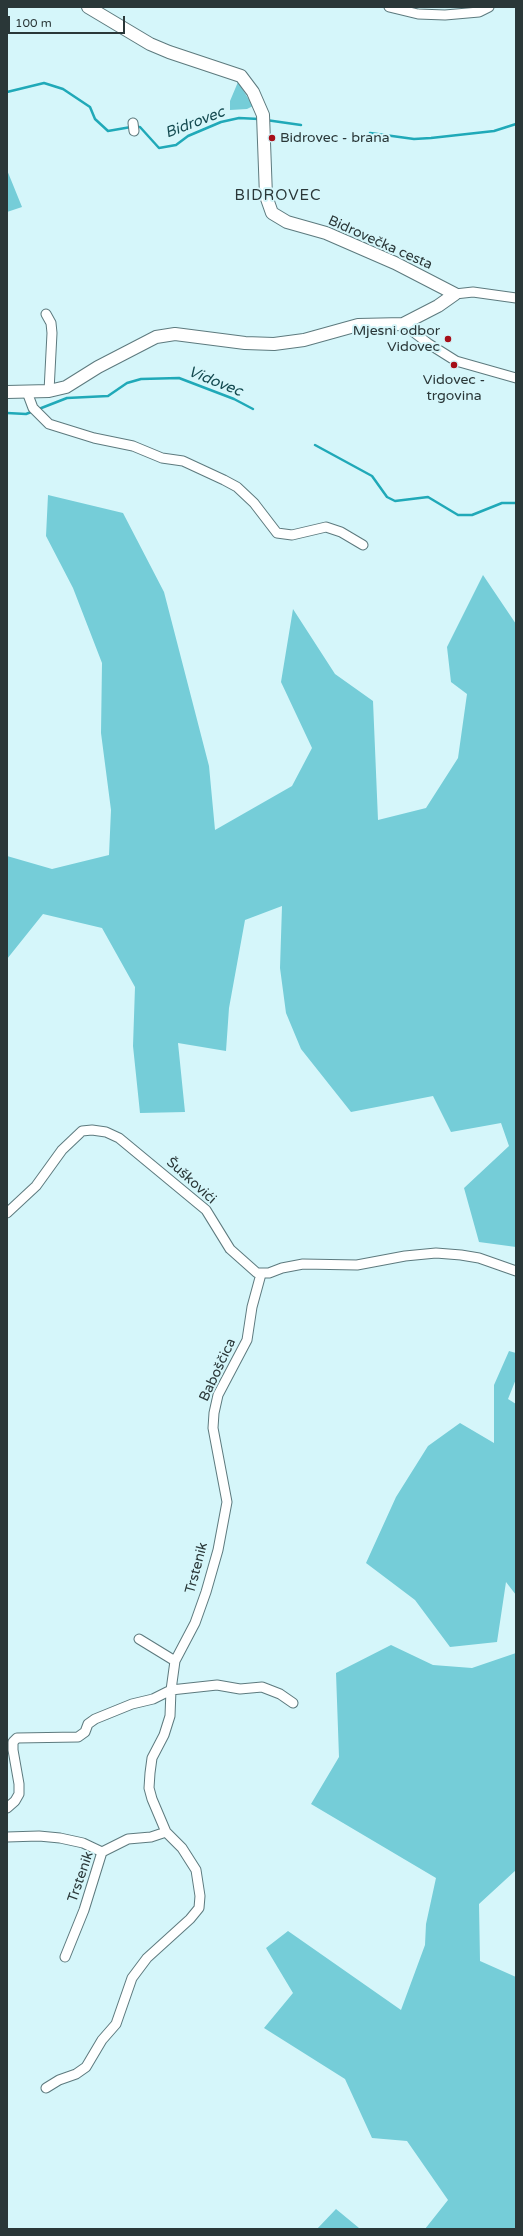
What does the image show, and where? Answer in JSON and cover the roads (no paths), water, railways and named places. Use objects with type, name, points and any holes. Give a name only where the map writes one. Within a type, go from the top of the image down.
[{"type":"street","name":"Bidrovečka cesta","points":[[88,7],[163,50],[241,76],[253,92],[263,115],[265,128],[266,196],[272,213],[288,222],[326,233],[389,260],[455,294]]},
{"type":"street","points":[[389,7],[418,14],[445,15],[479,12],[489,7]]},
{"type":"street","points":[[7,392],[49,391],[66,387],[156,337],[175,334],[245,343],[274,344],[304,340],[358,325],[403,324],[438,306],[455,294],[473,292],[516,298]]},
{"type":"street","points":[[46,314],[51,323],[52,334],[49,391]]},
{"type":"street","points":[[403,324],[429,344],[456,361],[516,378]]},
{"type":"street","points":[[27,392],[34,410],[49,424],[62,429],[134,446],[162,458],[183,461],[237,487],[254,504],[277,533],[292,535],[326,527],[341,532],[363,545]]},
{"type":"street","name":"Šuškovići","points":[[7,1213],[36,1186],[62,1150],[82,1131],[92,1130],[106,1132],[119,1138],[206,1210],[230,1249],[257,1273],[261,1274]]},
{"type":"street","points":[[261,1274],[303,1264],[357,1265],[405,1256],[436,1253],[461,1254],[479,1258],[516,1271]]},
{"type":"street","name":"Baboščica","points":[[227,1502],[213,1428],[214,1413],[218,1395],[247,1340],[252,1307],[261,1274]]},
{"type":"street","name":"Trstenik","points":[[66,1957],[84,1910],[102,1852],[128,1838],[152,1837],[166,1832],[152,1799],[150,1773],[152,1758],[170,1716],[171,1690],[176,1661],[194,1623],[206,1592],[218,1550],[227,1502]]},
{"type":"street","points":[[139,1640],[176,1661]]},
{"type":"street","points":[[7,1808],[15,1801],[18,1794],[19,1784],[13,1750],[13,1742],[17,1738],[78,1737],[85,1732],[88,1724],[95,1719],[132,1704],[152,1699],[171,1690],[217,1685],[240,1689],[262,1687],[280,1694],[293,1702]]},
{"type":"street","points":[[46,2088],[59,2080],[76,2074],[86,2067],[102,2040],[116,2024],[132,1978],[147,1958],[190,1919],[199,1908],[200,1896],[196,1870],[182,1848],[166,1832]]},
{"type":"street","points":[[7,1837],[39,1836],[60,1838],[83,1843],[102,1852]]},
{"type":"waterway","name":"Bidrovec","points":[[7,92],[44,83],[63,89],[90,107],[95,119],[108,131],[131,127]]},
{"type":"waterway","name":"Bidrovec","points":[[136,127],[140,127],[159,148],[176,145],[188,136],[221,122],[239,118],[259,119]]},
{"type":"waterway","name":"Bidrovec","points":[[266,120],[301,125]]},
{"type":"waterway","name":"Bidrovec","points":[[370,133],[414,139],[431,138],[494,131],[516,124]]},
{"type":"waterway","name":"Vidovec","points":[[7,413],[26,414],[67,398],[108,396],[127,383],[141,379],[179,378],[234,399],[253,409]]},
{"type":"waterway","name":"Vidovec","points":[[315,445],[372,476],[387,497],[395,501],[428,497],[458,515],[472,515],[502,503],[516,503]]},
{"type":"place","name":"Bidrovec - brana","points":[[272,138]]},
{"type":"place","name":"Mjesni odbor Vidovec","points":[[448,339]]},
{"type":"place","name":"Vidovec - trgovina","points":[[454,365]]},
{"type":"district","name":"BIDROVEC","points":[[278,196]]}]
